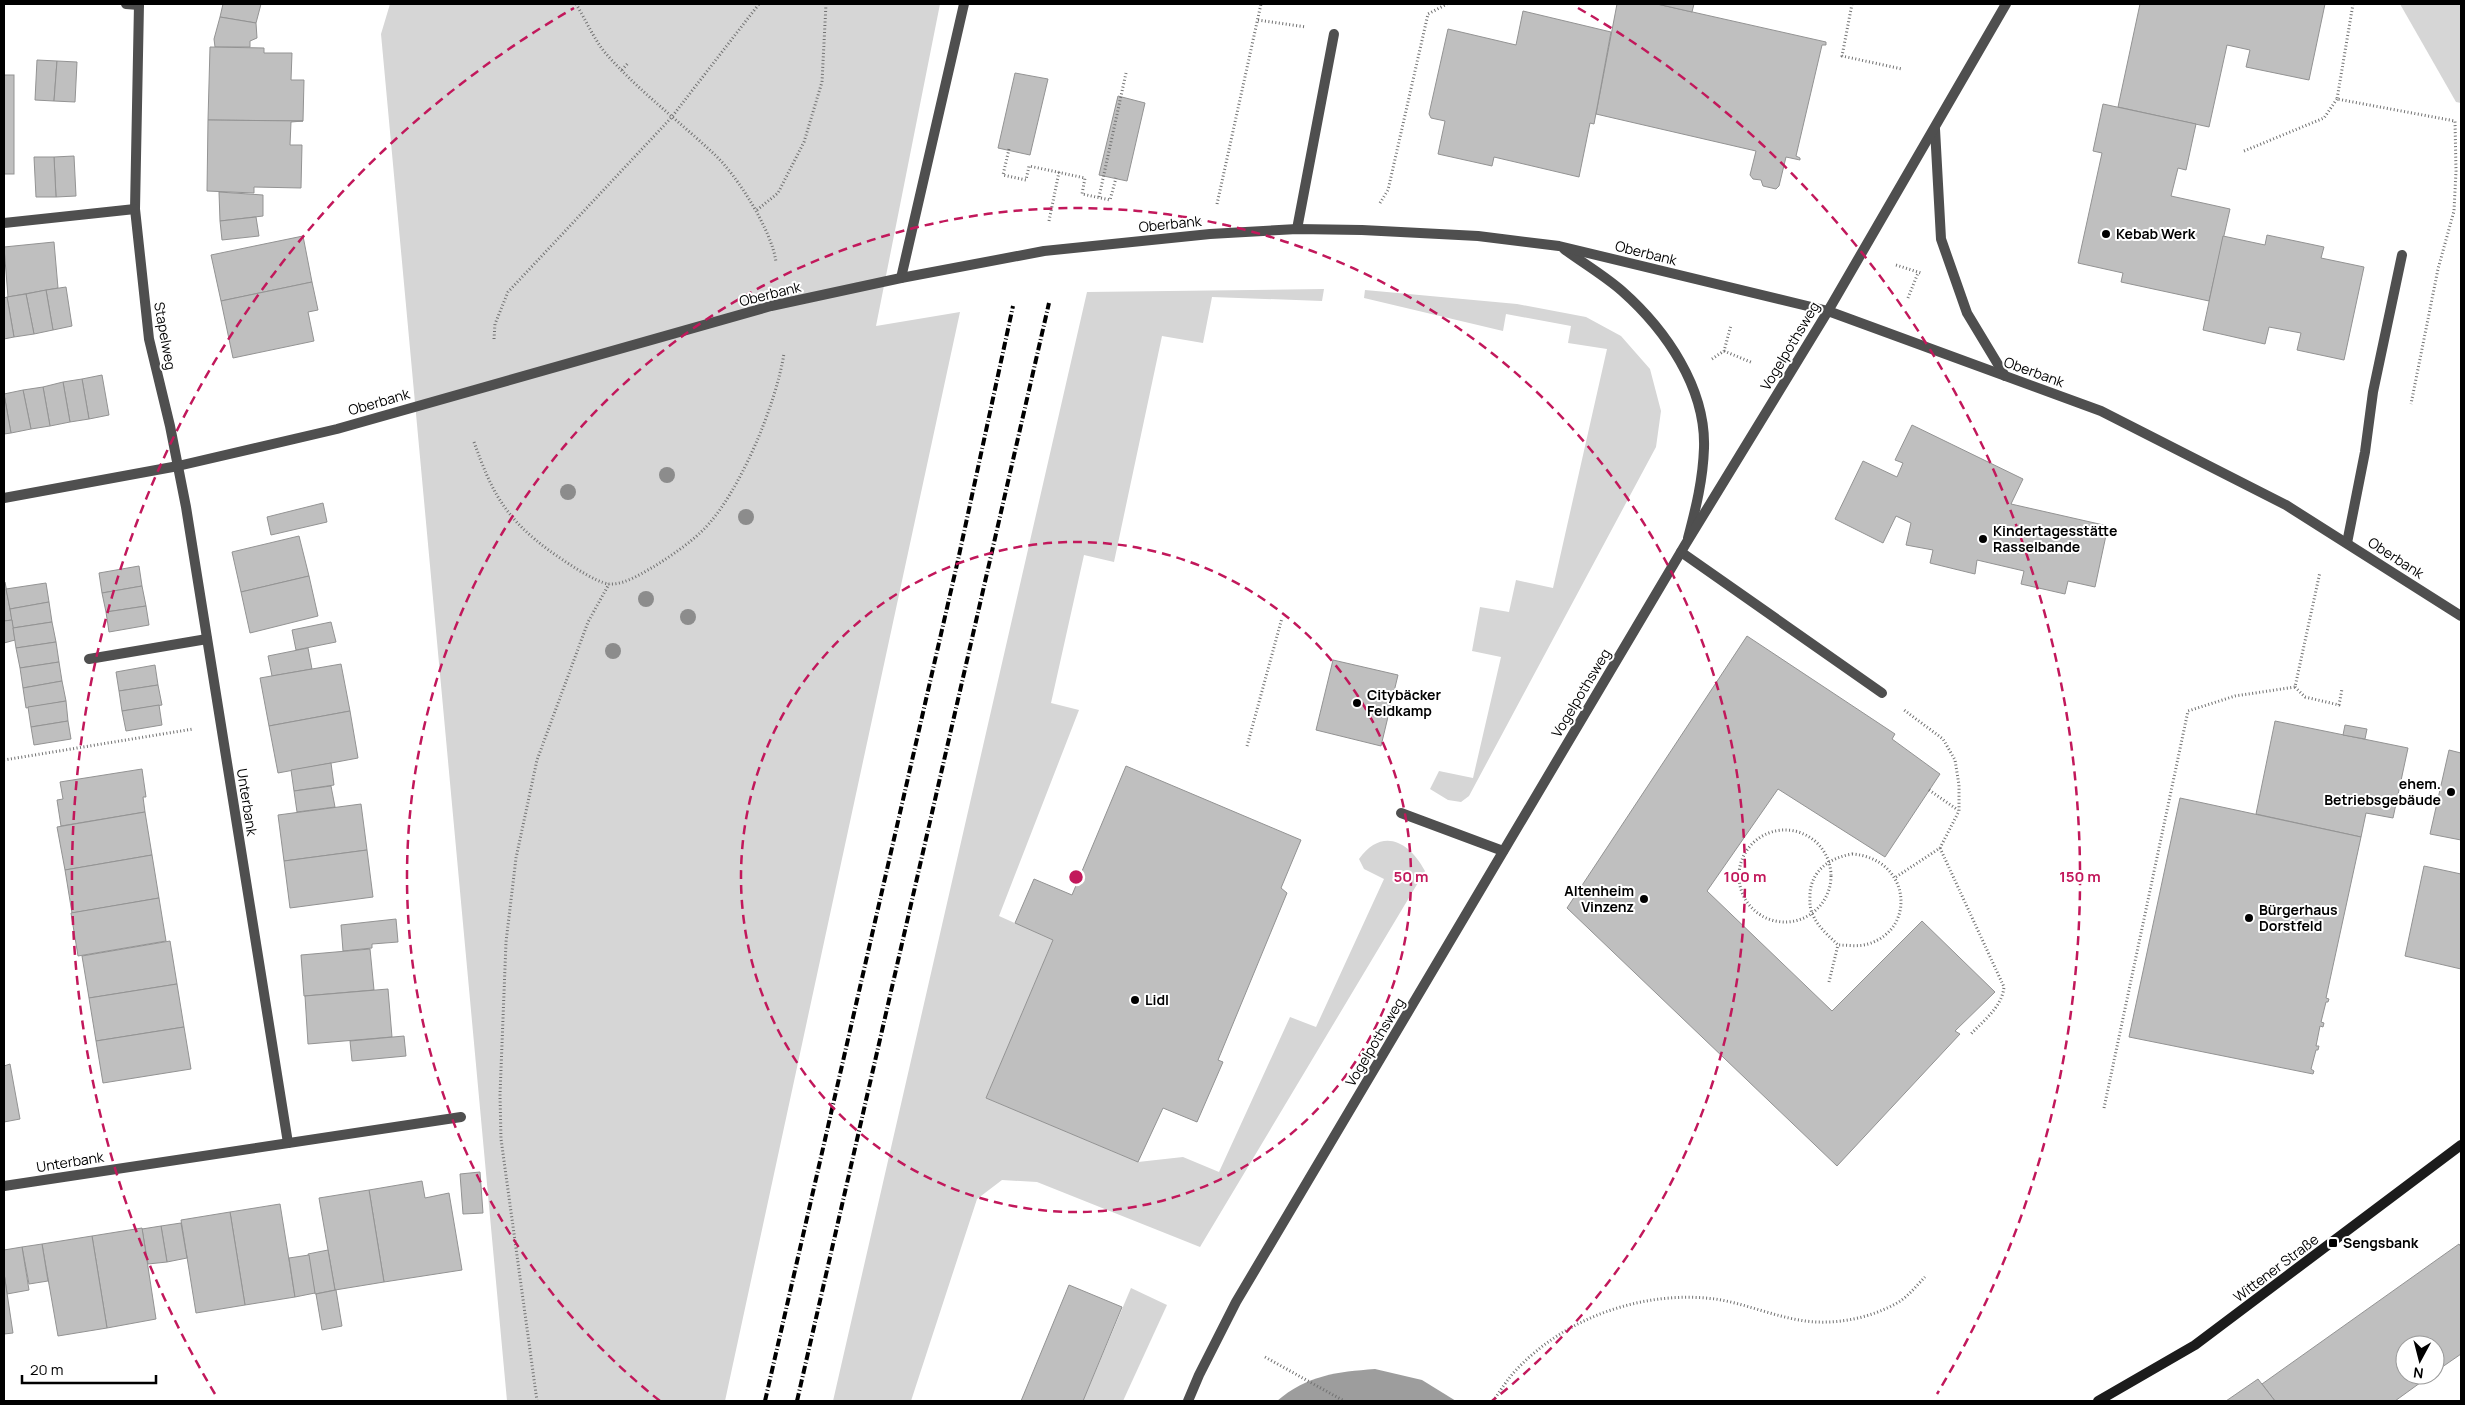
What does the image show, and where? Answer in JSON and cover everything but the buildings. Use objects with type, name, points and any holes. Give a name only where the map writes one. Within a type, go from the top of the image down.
[{"type":"main road","name":"Wittener Straße","points":[[2098,1401],[2196,1345],[2461,1145]]},
{"type":"street","points":[[126,4],[139,4]]},
{"type":"street","name":"Stapelweg","points":[[139,4],[135,209],[149,339],[178,466]]},
{"type":"street","points":[[901,278],[964,4]]},
{"type":"street","name":"Vogelpothsweg","points":[[1188,1401],[1236,1302],[1683,549],[1828,311],[2006,4]]},
{"type":"street","points":[[1297,229],[1334,34]]},
{"type":"street","points":[[1935,129],[1941,239],[1967,313],[2005,376]]},
{"type":"street","points":[[4,223],[135,209]]},
{"type":"street","name":"Oberbank","points":[[4,498],[178,466],[338,429],[771,306],[901,278],[1044,251],[1210,234],[1297,229],[1362,230],[1478,236],[1559,246],[1828,311],[2101,411],[2286,505],[2461,616]]},
{"type":"street","name":"Oberbank","points":[[1559,246],[1622,291],[1663,334],[1687,374],[1698,406],[1704,446],[1700,485],[1683,549]]},
{"type":"street","points":[[2347,544],[2366,452],[2373,392],[2402,255]]},
{"type":"street","name":"Unterbank","points":[[178,466],[288,1143]]},
{"type":"street","points":[[1683,549],[1882,693]]},
{"type":"street","points":[[89,659],[207,639]]},
{"type":"street","points":[[1401,813],[1503,851]]},
{"type":"street","name":"Unterbank","points":[[4,1186],[461,1117]]},
{"type":"path","points":[[576,4],[607,55],[672,118],[716,156],[757,210],[775,251],[776,262]]},
{"type":"path","points":[[494,339],[495,324],[508,292],[672,118],[758,4]]},
{"type":"path","points":[[757,210],[778,192],[804,142],[822,82],[826,4]]},
{"type":"path","points":[[1210,234],[1261,4]]},
{"type":"path","points":[[1362,230],[1388,190],[1428,14],[1447,4]]},
{"type":"path","points":[[1852,4],[1842,56],[1902,70]]},
{"type":"path","points":[[2244,150],[2324,118],[2337,99],[2353,4]]},
{"type":"path","points":[[1258,20],[1334,34]]},
{"type":"path","points":[[622,70],[628,63]]},
{"type":"path","points":[[1099,197],[1126,73]]},
{"type":"path","points":[[2337,99],[2455,121],[2456,171],[2454,211],[2438,269],[2411,404]]},
{"type":"path","points":[[1009,149],[1003,175],[1026,180],[1029,166],[1086,178],[1082,194],[1110,200],[1116,178]]},
{"type":"path","points":[[1044,251],[1058,172]]},
{"type":"path","points":[[1896,264],[1918,273],[1908,298]]},
{"type":"path","points":[[1705,364],[1724,351],[1731,325]]},
{"type":"path","points":[[1724,351],[1753,363]]},
{"type":"path","points":[[474,442],[497,497],[524,532],[568,564],[609,584],[636,577],[683,548],[705,529],[734,487],[757,440],[781,376],[784,353]]},
{"type":"path","points":[[2295,687],[2320,572]]},
{"type":"path","points":[[537,1401],[501,1139],[500,1095],[506,942],[516,858],[537,760],[588,622],[609,584]]},
{"type":"path","points":[[1247,746],[1282,618]]},
{"type":"path","points":[[2295,687],[2305,697],[2339,704],[2342,689]]},
{"type":"path","points":[[2104,1108],[2188,711],[2235,696],[2295,687]]},
{"type":"path","points":[[1882,693],[1943,739],[1956,760],[1959,785],[1959,811],[1940,848],[1896,877]]},
{"type":"path","points":[[4,760],[221,724]]},
{"type":"path","points":[[1929,790],[1959,811]]},
{"type":"path","points":[[1790,831],[1807,836],[1822,847],[1829,861],[1831,878],[1828,896],[1821,907],[1812,914],[1798,921],[1784,922],[1768,919],[1754,910],[1738,884],[1739,867],[1745,850],[1755,839],[1772,832],[1790,831]]},
{"type":"path","points":[[1940,848],[2004,987],[2003,996],[1998,1006],[1971,1034]]},
{"type":"path","points":[[1852,854],[1865,855],[1888,867],[1896,877],[1901,908],[1894,925],[1883,937],[1867,944],[1838,944],[1826,933],[1812,914],[1809,901],[1811,884],[1820,868],[1829,861],[1852,854]]},
{"type":"path","points":[[1829,982],[1838,944]]},
{"type":"path","points":[[1493,1401],[1518,1368],[1563,1332],[1591,1317],[1622,1307],[1652,1300],[1684,1297],[1740,1304],[1798,1320],[1816,1322],[1847,1320],[1877,1313],[1899,1302],[1925,1277]]},
{"type":"path","points":[[1265,1357],[1344,1401]]},
{"type":"shaded area","points":[[390,4],[940,4],[876,326],[960,312],[725,1401],[507,1401],[381,34]]},
{"type":"shaded area","points":[[2400,4],[2461,4],[2461,103],[2456,102]]},
{"type":"shaded area","points":[[1324,289],[1322,301],[1212,297],[1203,343],[1162,336],[1114,562],[1084,555],[1051,703],[1079,710],[999,916],[1053,940],[986,1098],[1138,1162],[1183,1157],[1219,1172],[1290,1017],[1316,1027],[1384,879],[1364,869],[1359,859],[1377,843],[1395,842],[1411,852],[1425,871],[1200,1247],[1037,1182],[1002,1180],[977,1199],[911,1401],[833,1401],[1087,292]]},
{"type":"shaded area","points":[[1365,290],[1517,304],[1586,317],[1621,336],[1650,369],[1661,411],[1656,447],[1469,796],[1461,802],[1448,800],[1430,789],[1439,771],[1473,778],[1501,657],[1472,651],[1480,607],[1509,612],[1516,580],[1553,588],[1607,349],[1568,343],[1571,326],[1506,314],[1503,331],[1364,298]]},
{"type":"shaded area","points":[[1131,1288],[1167,1305],[1123,1401],[1083,1401]]},
{"type":"shaded area","points":[[1375,1369],[1422,1380],[1456,1401],[1277,1401],[1300,1385],[1323,1376]]},
{"type":"railway","points":[[797,1401],[1049,303]]},
{"type":"railway","points":[[765,1401],[958,560],[1013,306]]},
{"type":"place","name":"Kebab Werk","points":[[2106,234]]},
{"type":"place","name":"Kindertagesstätte Rasselbande","points":[[1983,539]]},
{"type":"place","name":"Citybäcker Feldkamp","points":[[1357,703]]},
{"type":"place","name":"ehem. Betriebsgebäude","points":[[2451,792]]},
{"type":"place","name":"Altenheim Vinzenz","points":[[1644,899]]},
{"type":"place","name":"Bürgerhaus Dorstfeld","points":[[2249,918]]},
{"type":"place","name":"Lidl","points":[[1135,1000]]},
{"type":"place","name":"Sengsbank","points":[[2333,1243]]}]
